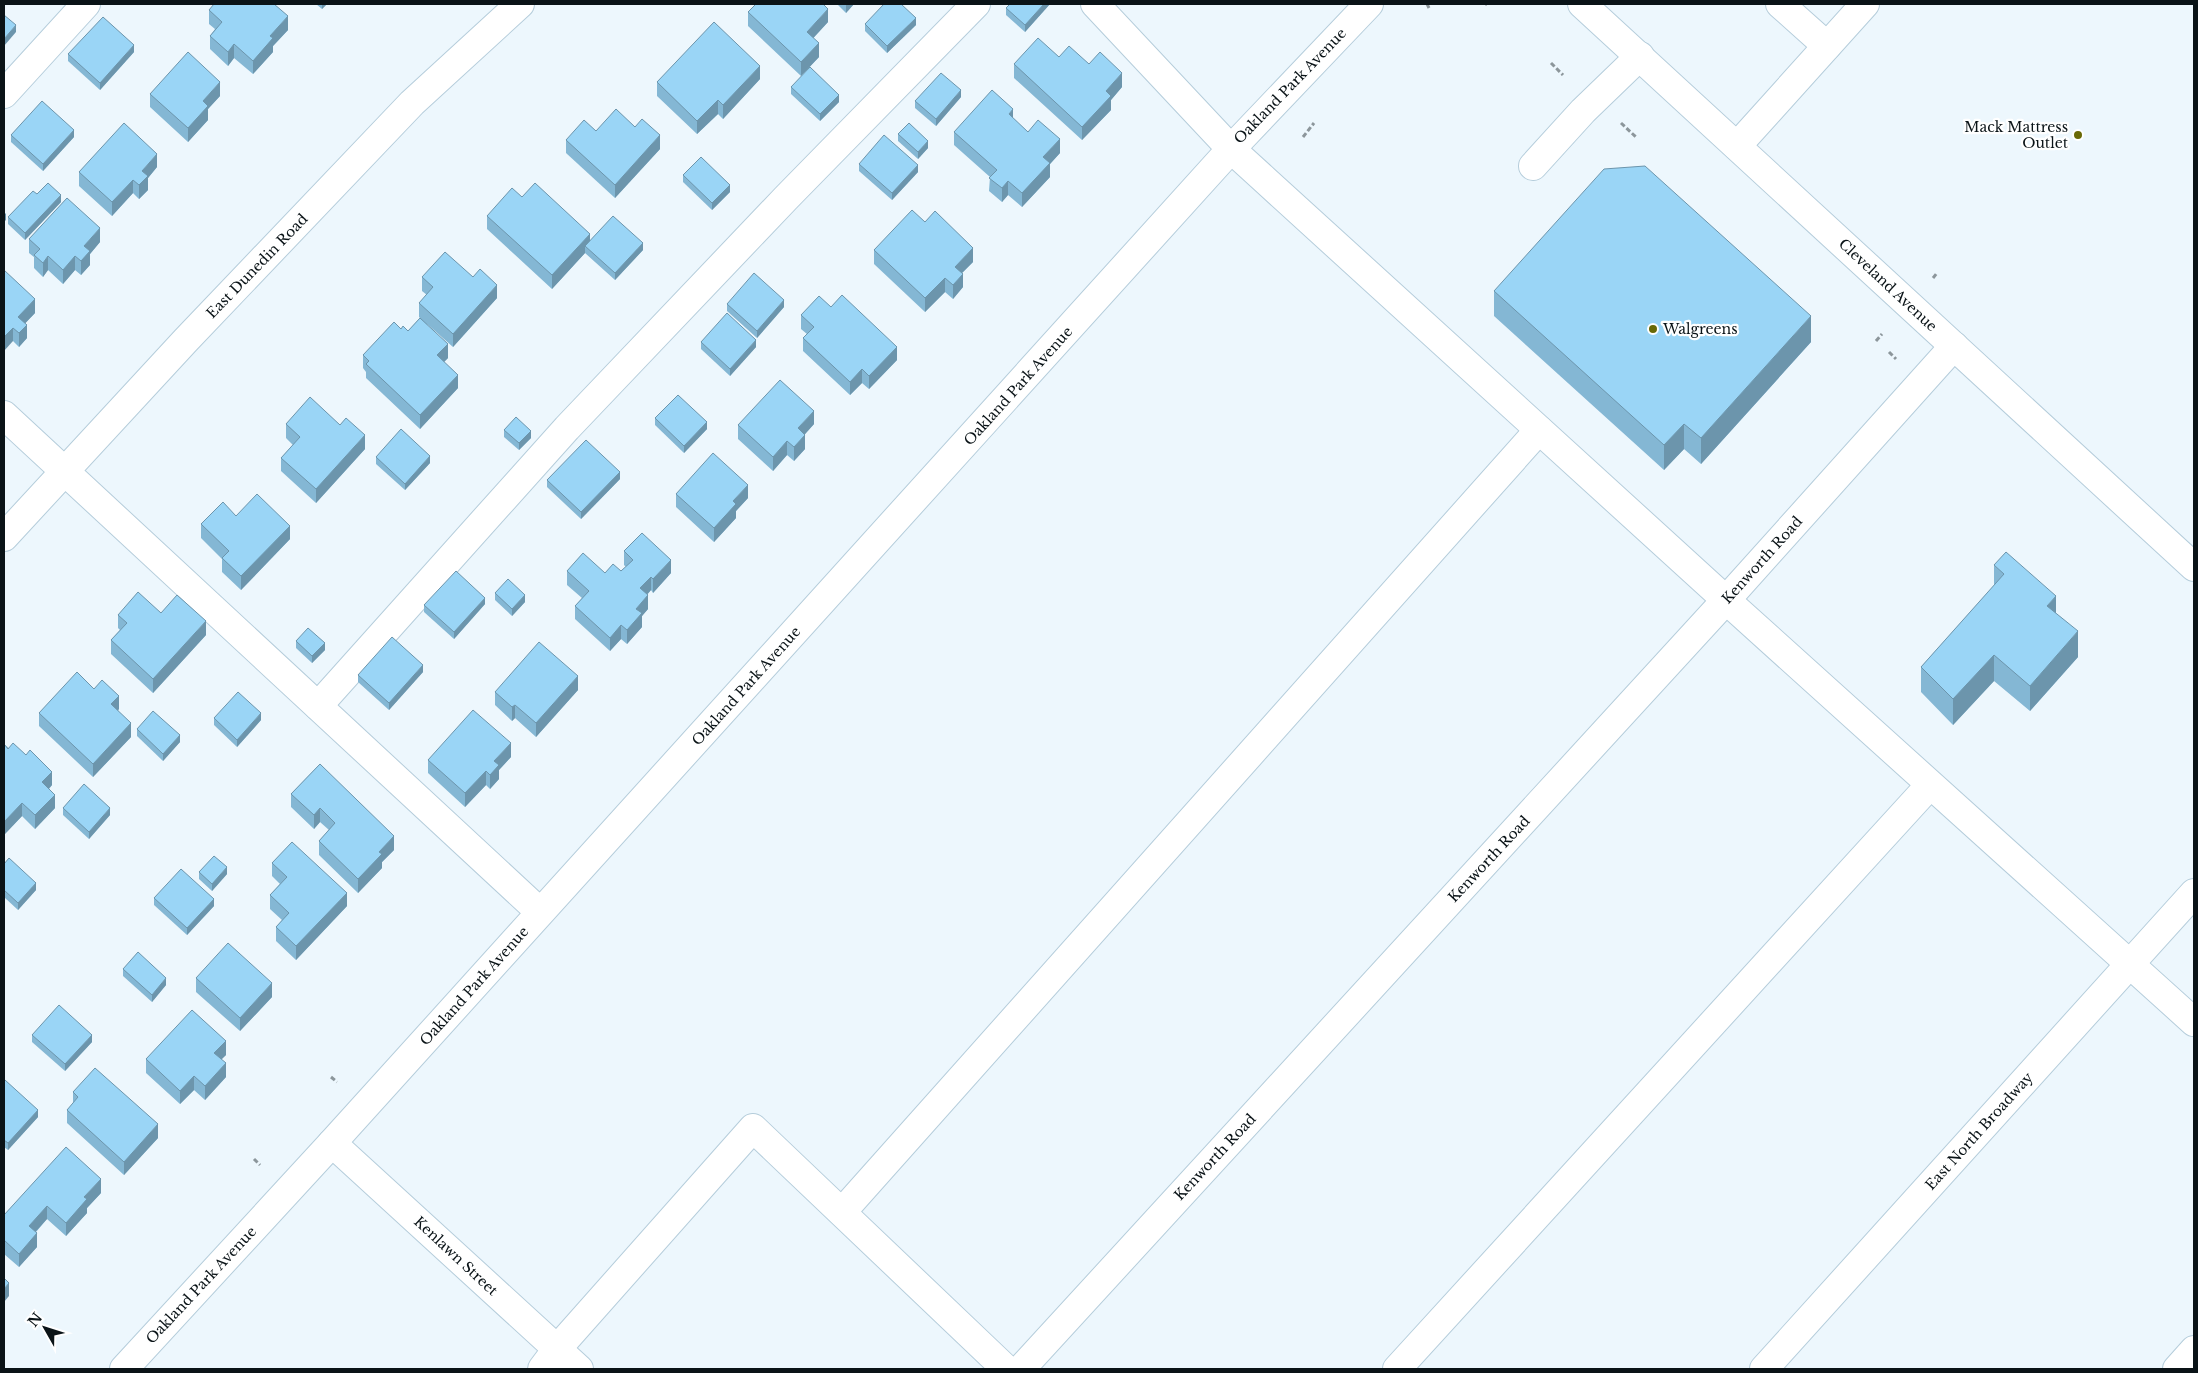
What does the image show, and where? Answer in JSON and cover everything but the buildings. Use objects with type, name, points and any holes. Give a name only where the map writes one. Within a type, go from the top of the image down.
[{"type":"street","points":[[4,94],[86,4]]},
{"type":"street","name":"East Dunedin Road","points":[[4,538],[412,103],[520,4]]},
{"type":"street","points":[[318,706],[567,428],[786,198],[976,4]]},
{"type":"street","points":[[1094,4],[1231,149],[1930,785],[2194,1022]]},
{"type":"street","name":"Oakland Park Avenue","points":[[124,1369],[332,1143],[1231,149],[1369,4]]},
{"type":"street","name":"Cleveland Avenue","points":[[1582,4],[2194,567]]},
{"type":"street","points":[[1780,4],[1827,46]]},
{"type":"street","points":[[1737,146],[1865,4]]},
{"type":"street","points":[[1533,166],[1583,111],[1640,56]]},
{"type":"street","name":"Kenworth Road","points":[[1021,1369],[1726,600],[1954,346]]},
{"type":"street","points":[[4,415],[540,912]]},
{"type":"street","points":[[842,1212],[1539,430]]},
{"type":"street","points":[[1397,1369],[1930,785]]},
{"type":"street","name":"East North Broadway","points":[[1764,1369],[2194,893]]},
{"type":"street","points":[[549,1359],[754,1128],[1006,1369]]},
{"type":"street","name":"Kenlawn Street","points":[[332,1143],[549,1359],[579,1369]]},
{"type":"street","points":[[2177,1369],[2194,1350]]},
{"type":"path","points":[[1551,63],[1564,75]]},
{"type":"path","points":[[1303,137],[1314,123]]},
{"type":"path","points":[[1620,123],[1637,138]]},
{"type":"path","points":[[1933,278],[1937,273]]},
{"type":"path","points":[[1876,341],[1882,334]]},
{"type":"path","points":[[331,1077],[337,1082]]},
{"type":"path","points":[[254,1159],[260,1165]]},
{"type":"place","name":"Mack Mattress Outlet","points":[[2078,135]]},
{"type":"place","name":"Walgreens","points":[[1653,329]]}]
